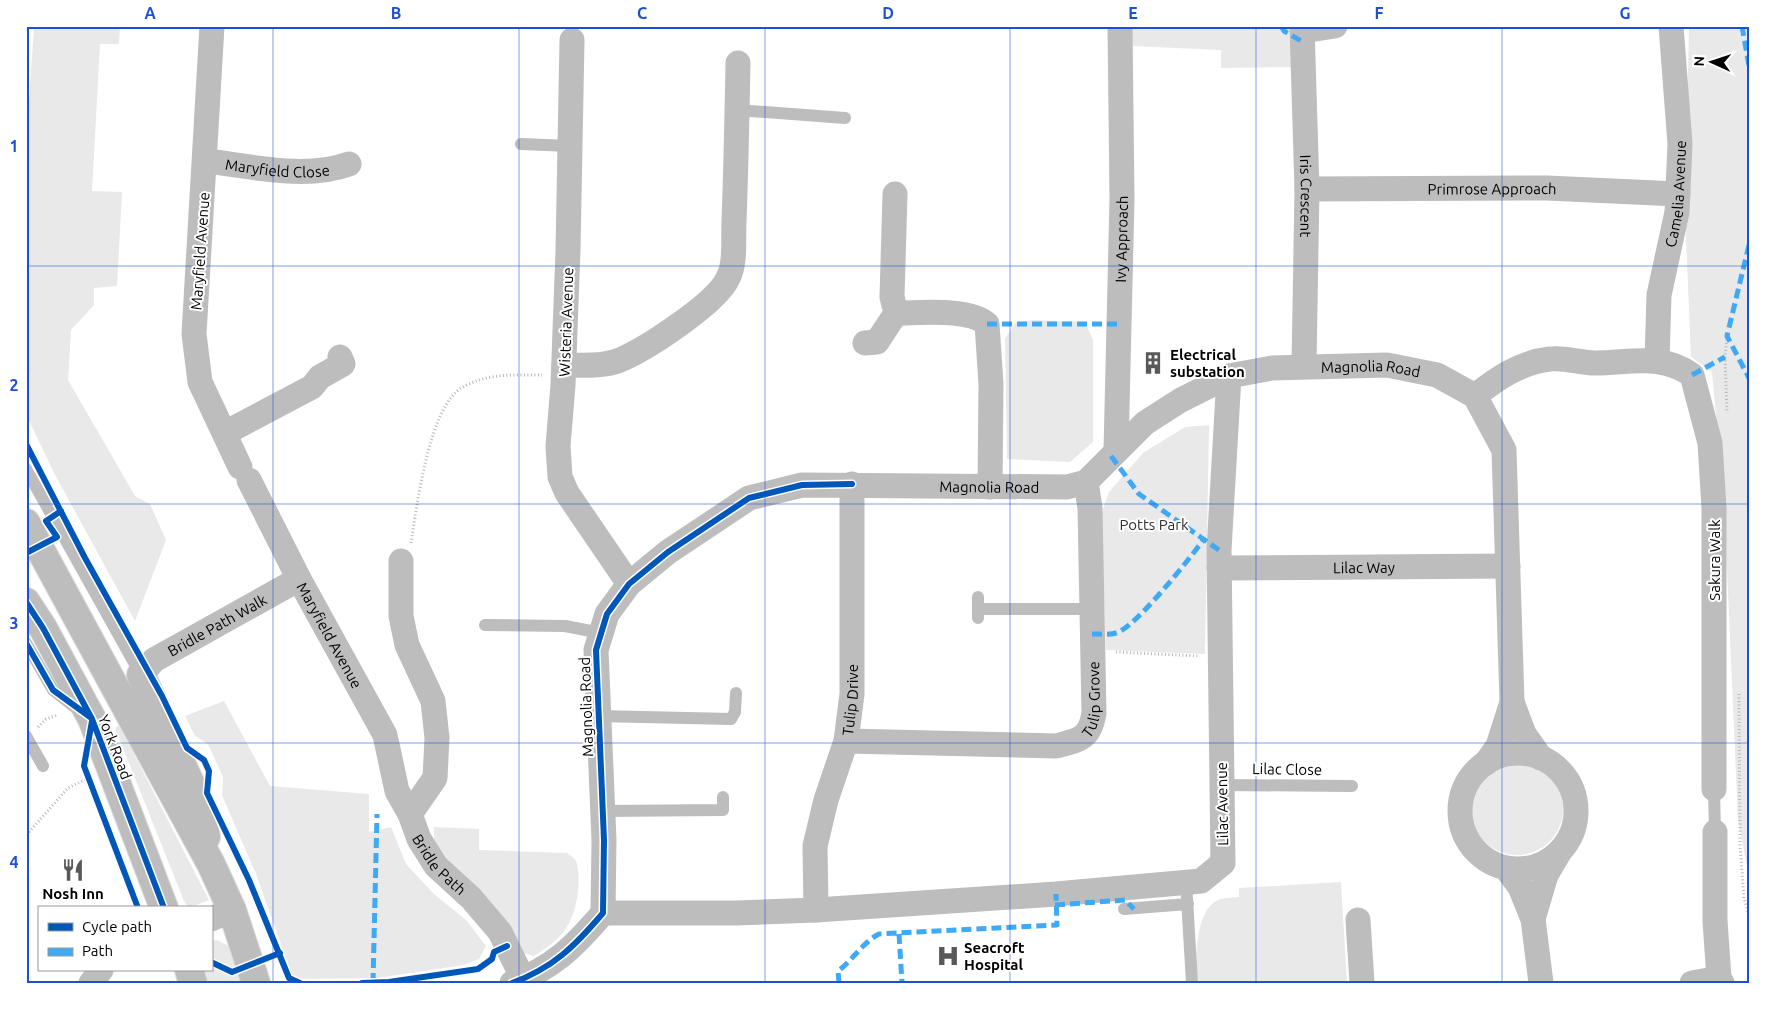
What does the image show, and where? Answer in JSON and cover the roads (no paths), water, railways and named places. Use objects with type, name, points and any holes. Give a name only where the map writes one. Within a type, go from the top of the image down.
[{"type":"highway","name":"York Road","points":[[26,524],[211,864],[222,914],[244,951],[256,983]]},
{"type":"highway","name":"York Road","points":[[26,602],[44,628],[85,714],[94,776],[163,906]]},
{"type":"highway","points":[[141,674],[198,800],[211,864],[234,886],[275,983]]},
{"type":"street","name":"Maryfield Avenue","points":[[212,26],[206,161],[194,334],[200,382],[244,474],[385,735]]},
{"type":"street","name":"Ivy Approach","points":[[1116,450],[1122,189],[1120,26]]},
{"type":"street","points":[[1303,29],[1335,26]]},
{"type":"street","name":"Camelia Avenue","points":[[1657,360],[1659,295],[1677,212],[1678,194],[1680,144],[1671,26]]},
{"type":"street","name":"Iris Crescent","points":[[1303,29],[1307,188],[1304,366]]},
{"type":"street","name":"Wisteria Avenue","points":[[572,40],[564,365],[558,446],[560,477],[567,494],[629,584]]},
{"type":"street","points":[[564,365],[597,366],[620,360],[648,345],[713,298],[728,278],[733,243],[738,63]]},
{"type":"street","name":"Maryfield Close","points":[[206,161],[299,171],[332,170],[349,164]]},
{"type":"street","name":"Primrose Approach","points":[[1307,188],[1547,188],[1678,194]]},
{"type":"street","points":[[895,194],[892,297],[894,305],[900,313]]},
{"type":"street","points":[[866,344],[877,342],[896,313],[968,314],[980,318],[987,324],[991,384],[990,487]]},
{"type":"street","points":[[225,433],[312,387],[320,377],[343,364],[340,358]]},
{"type":"street","name":"Sakura Walk","points":[[1475,396],[1496,379],[1522,367],[1550,359],[1594,363],[1657,360],[1680,366],[1692,375],[1710,443],[1714,508],[1714,789]]},
{"type":"street","name":"Magnolia Road","points":[[603,913],[602,811],[596,650],[607,614],[629,584],[668,552],[749,498],[802,485],[1066,487],[1086,482],[1145,423],[1181,400],[1229,376],[1272,368],[1387,365],[1437,375],[1475,396]]},
{"type":"street","name":"Lilac Avenue","points":[[824,910],[1056,894],[1187,893],[1223,863],[1219,568],[1229,376]]},
{"type":"street","points":[[1475,396],[1504,450],[1512,702],[1524,734],[1541,758]]},
{"type":"street","name":"Tulip Grove","points":[[846,741],[1056,746],[1081,739],[1092,725],[1094,713],[1090,508],[1086,482]]},
{"type":"street","name":"Tulip Drive","points":[[824,910],[815,846],[826,800],[846,741],[852,694],[852,484]]},
{"type":"street","points":[[401,561],[401,616],[407,645],[433,701],[437,738],[435,778],[410,814]]},
{"type":"street","name":"Lilac Way","points":[[1219,568],[1508,566]]},
{"type":"street","name":"Bridle Path Walk","points":[[141,674],[154,660],[300,579]]},
{"type":"street","points":[[1512,702],[1498,746],[1486,763],[1472,777],[1463,794],[1460,814],[1464,833],[1474,849],[1489,862],[1506,868],[1525,869],[1544,864],[1559,853]]},
{"type":"street","name":"Bridle Path","points":[[385,735],[397,791],[410,814],[419,839],[436,866],[471,898],[500,932],[520,981]]},
{"type":"street","points":[[1486,763],[1503,755],[1523,753],[1541,758],[1557,768],[1569,783],[1575,801],[1576,820],[1570,838],[1546,875],[1533,919]]},
{"type":"street","name":"Sakura Walk","points":[[1692,983],[1721,980],[1715,921],[1715,832]]},
{"type":"street","points":[[1506,868],[1520,887],[1533,919],[1541,983]]},
{"type":"street","points":[[520,981],[550,966],[577,944],[603,913],[736,913],[824,910]]},
{"type":"street","points":[[1358,920],[1362,983]]},
{"type":"street","points":[[91,983],[99,972]]},
{"type":"lane","points":[[737,110],[845,118]]},
{"type":"lane","points":[[521,144],[570,146]]},
{"type":"lane","points":[[26,469],[141,674]]},
{"type":"lane","points":[[978,608],[1091,609]]},
{"type":"lane","points":[[484,625],[565,626],[601,633]]},
{"type":"lane","points":[[26,643],[53,690],[85,714]]},
{"type":"lane","points":[[598,716],[731,719],[735,712],[736,694]]},
{"type":"lane","points":[[27,736],[43,766]]},
{"type":"lane","name":"Lilac Close","points":[[1222,785],[1352,786]]},
{"type":"lane","name":"Sakura Walk","points":[[1714,789],[1715,832]]},
{"type":"lane","points":[[602,811],[723,810],[723,797]]},
{"type":"lane","points":[[1124,909],[1187,893],[1192,983]]},
{"type":"place","name":"Electrical substation","points":[[1153,363]]},
{"type":"place","name":"Nosh Inn","points":[[73,870]]},
{"type":"place","name":"Seacroft Hospital","points":[[948,956]]},
{"type":"park label","name":"Potts Park","points":[[1154,524]]}]
